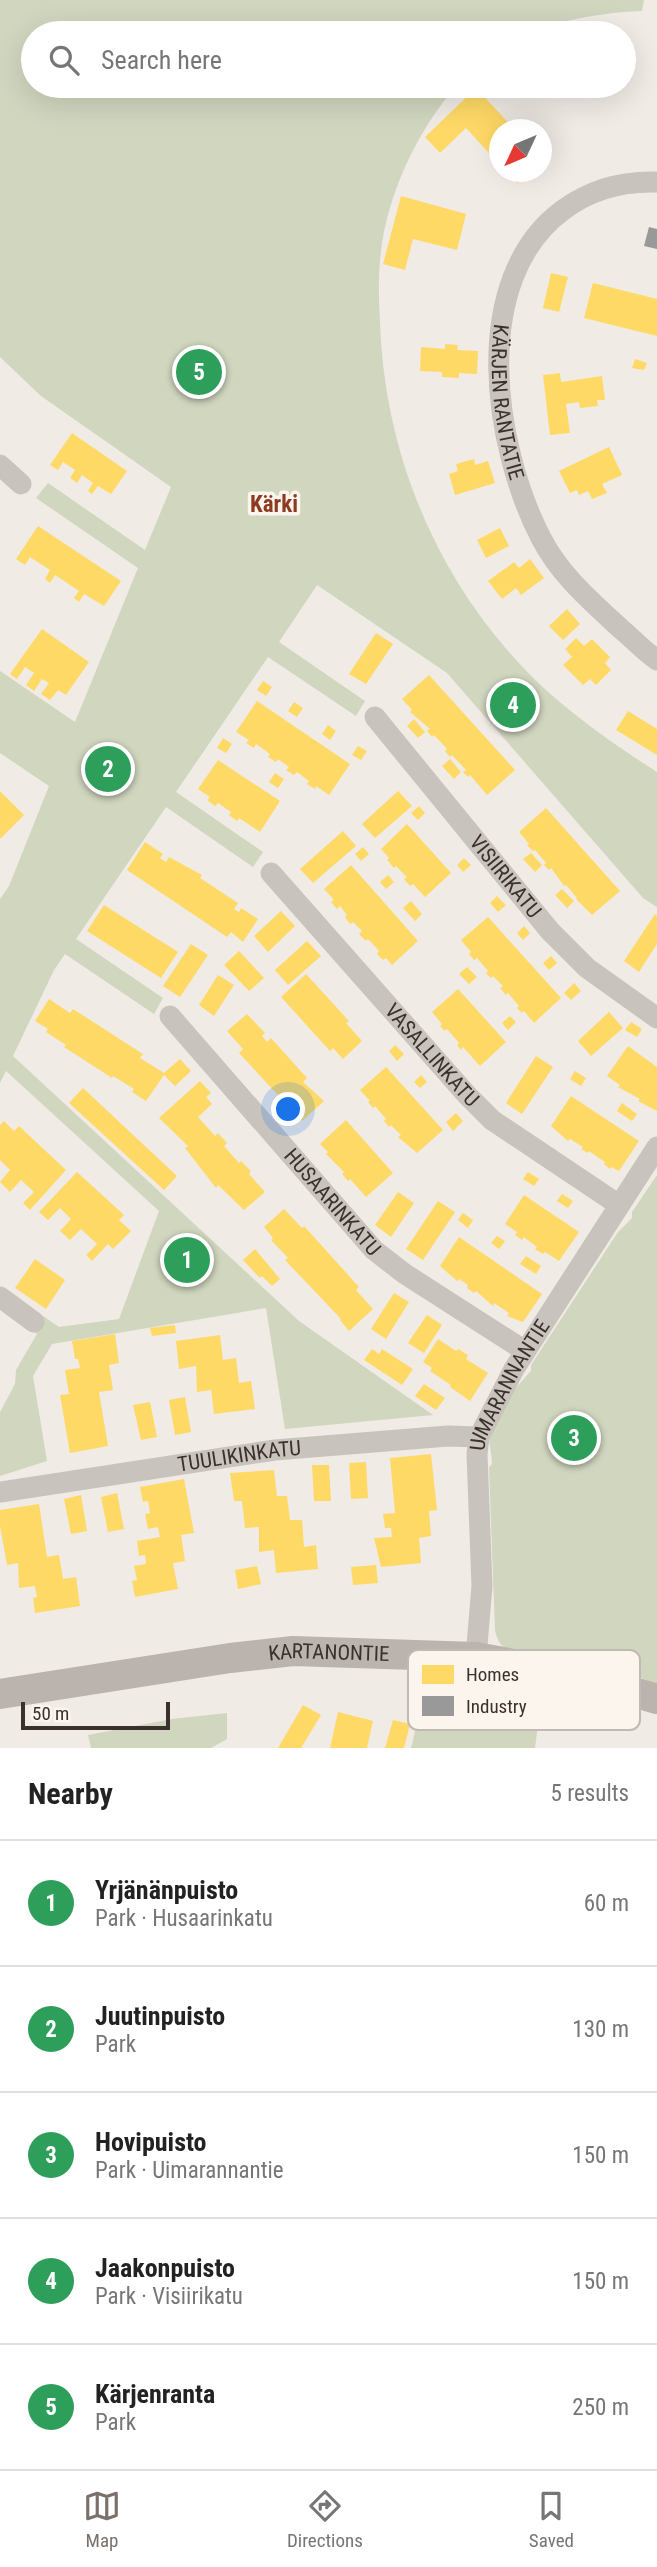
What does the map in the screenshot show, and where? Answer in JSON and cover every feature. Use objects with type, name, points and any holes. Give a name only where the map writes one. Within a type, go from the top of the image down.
[{"type":"street","name":"KÄRJEN RANTATIE","points":[[657,182],[634,182],[607,187],[587,194],[551,218],[524,252],[508,288],[503,314],[500,366],[500,387],[509,451],[527,508],[542,540],[559,568],[579,590],[657,660]]},
{"type":"street","points":[[0,465],[21,484]]},
{"type":"street","name":"VISIIRIKATU","points":[[375,717],[559,940],[587,968],[657,1018]]},
{"type":"street","name":"VASALLINKATU","points":[[271,873],[492,1120],[619,1205]]},
{"type":"street","name":"HUSAARINKATU","points":[[170,1016],[374,1250],[405,1274],[525,1351]]},
{"type":"street","name":"UIMARANNANTIE","points":[[477,1650],[482,1586],[477,1454],[479,1437],[525,1351],[657,1147]]},
{"type":"street","points":[[0,1297],[34,1322]]},
{"type":"street","name":"TUULIKINKATU","points":[[0,1492],[275,1450],[448,1436],[479,1437]]},
{"type":"street","name":"KARTANONTIE","points":[[0,1694],[230,1658],[293,1651],[408,1655]]},
{"type":"street","name":"KARTANONTIE","points":[[640,1694],[657,1699]]},
{"type":"green space","points":[[0,0],[644,0],[642,11],[570,21],[21,21],[21,98],[446,98],[412,152],[396,189],[383,239],[379,286],[383,367],[401,456],[434,540],[481,617],[509,652],[525,670],[578,717],[657,772],[657,907],[643,898],[447,673],[317,585],[279,642],[365,701],[356,716],[268,657],[176,792],[263,852],[253,867],[166,807],[76,939],[163,998],[154,1014],[65,954],[54,970],[13,1056],[299,1321],[433,1415],[285,1429],[266,1308],[52,1344],[33,1376],[47,1461],[0,1476],[0,1412],[15,1384],[16,1370],[37,1334],[33,1331],[43,1316],[59,1327],[119,1319],[159,1211],[6,1071],[0,1083],[0,899],[9,886],[49,786],[0,753],[0,671],[75,722],[138,568],[36,498],[48,483],[145,550],[171,487],[41,396],[0,357]]},
{"type":"green space","points":[[657,1175],[657,1685],[640,1677],[640,1650],[512,1650],[500,1643],[495,1631],[489,1467],[492,1464],[492,1427],[510,1395],[531,1371],[531,1365],[618,1232],[632,1218],[632,1212]]},
{"type":"green space","points":[[227,1713],[227,1739],[211,1748],[91,1748],[88,1735],[172,1719]]},
{"type":"green space","points":[[416,1730],[537,1730],[535,1748],[411,1748]]},
{"type":"building: Homes","points":[[466,98],[485,98],[505,119],[489,119],[489,153],[466,128],[440,153],[425,137]]},
{"type":"building: Homes","points":[[401,196],[466,214],[457,250],[413,239],[405,270],[383,264]]},
{"type":"building: Homes","points":[[551,273],[568,277],[559,312],[543,308]]},
{"type":"building: Homes","points":[[593,283],[657,299],[657,336],[584,318]]},
{"type":"building: Homes","points":[[445,344],[458,345],[457,350],[478,351],[477,374],[459,373],[459,378],[442,377],[442,372],[420,371],[421,347],[445,349]]},
{"type":"building: Homes","points":[[635,359],[647,363],[644,370],[632,368]]},
{"type":"building: Homes","points":[[560,373],[561,382],[602,376],[605,400],[597,400],[598,406],[580,408],[579,402],[566,404],[570,433],[550,435],[543,375]]},
{"type":"building: Homes","points":[[72,433],[127,471],[111,494],[98,486],[92,494],[88,491],[93,483],[82,475],[77,483],[70,478],[75,470],[63,462],[58,470],[50,465]]},
{"type":"building: Homes","points":[[609,447],[622,475],[602,484],[607,493],[592,499],[588,491],[579,495],[577,490],[570,493],[559,471]]},
{"type":"building: Homes","points":[[474,459],[475,465],[488,461],[495,483],[455,495],[449,474],[458,471],[456,464]]},
{"type":"building: Homes","points":[[38,526],[121,581],[104,606],[84,594],[79,602],[74,598],[79,591],[55,575],[50,583],[45,579],[50,570],[30,557],[25,565],[16,559]]},
{"type":"building: Homes","points":[[500,528],[509,546],[486,558],[477,540]]},
{"type":"building: Homes","points":[[530,559],[544,578],[521,595],[516,588],[502,599],[488,581],[514,562],[519,568]]},
{"type":"building: Homes","points":[[567,609],[580,624],[563,640],[549,626]]},
{"type":"building: Homes","points":[[42,629],[89,662],[66,695],[58,690],[50,700],[41,694],[49,683],[42,679],[34,691],[26,685],[34,673],[25,667],[17,679],[10,674]]},
{"type":"building: Homes","points":[[376,633],[393,644],[366,684],[349,674]]},
{"type":"building: Homes","points":[[576,638],[584,646],[592,639],[610,657],[605,663],[611,670],[596,685],[590,679],[583,685],[563,665],[572,657],[565,649]]},
{"type":"building: Homes","points":[[429,675],[515,770],[487,795],[470,775],[468,777],[463,772],[466,770],[452,755],[450,757],[445,751],[447,749],[434,735],[432,737],[427,731],[430,729],[410,712],[412,710],[402,699]]},
{"type":"building: Homes","points":[[263,681],[272,687],[266,696],[257,690]]},
{"type":"building: Homes","points":[[257,701],[350,764],[329,795],[316,786],[315,789],[307,784],[309,781],[297,772],[294,775],[286,770],[289,767],[278,759],[276,762],[268,757],[270,754],[256,744],[254,748],[246,743],[249,740],[236,732]]},
{"type":"building: Homes","points":[[294,702],[303,708],[297,717],[288,711]]},
{"type":"building: Homes","points":[[628,711],[657,729],[657,755],[616,730]]},
{"type":"building: Homes","points":[[414,719],[425,732],[418,738],[407,726]]},
{"type":"building: Homes","points":[[328,725],[336,731],[330,740],[322,734]]},
{"type":"building: Homes","points":[[223,738],[232,744],[226,753],[217,748]]},
{"type":"building: Homes","points":[[358,746],[367,751],[361,760],[352,755]]},
{"type":"building: Homes","points":[[450,759],[461,772],[454,779],[442,766]]},
{"type":"building: Homes","points":[[218,760],[280,801],[260,832],[239,818],[237,821],[229,815],[231,812],[218,803],[215,806],[207,800],[210,797],[198,789]]},
{"type":"building: Homes","points":[[275,773],[284,779],[278,788],[269,782]]},
{"type":"building: Homes","points":[[0,791],[24,815],[0,839]]},
{"type":"building: Homes","points":[[398,791],[412,806],[375,838],[362,824]]},
{"type":"building: Homes","points":[[419,806],[425,813],[418,820],[411,813]]},
{"type":"building: Homes","points":[[546,808],[620,891],[592,915],[551,868],[549,870],[544,865],[546,863],[527,845],[529,844],[519,832]]},
{"type":"building: Homes","points":[[407,824],[451,873],[425,897],[413,884],[410,886],[404,879],[407,877],[396,866],[394,868],[381,849]]},
{"type":"building: Homes","points":[[343,831],[356,846],[313,883],[300,869]]},
{"type":"building: Homes","points":[[145,842],[163,854],[160,858],[166,862],[169,857],[202,875],[200,878],[238,903],[234,909],[239,912],[241,908],[258,919],[243,942],[231,932],[227,937],[127,870]]},
{"type":"building: Homes","points":[[363,847],[369,854],[361,861],[355,854]]},
{"type":"building: Homes","points":[[531,853],[542,865],[535,872],[523,859]]},
{"type":"building: Homes","points":[[464,858],[471,865],[463,872],[457,865]]},
{"type":"building: Homes","points":[[351,865],[418,941],[392,965],[377,954],[379,951],[359,934],[362,931],[353,922],[350,924],[345,917],[347,915],[340,906],[337,909],[331,902],[334,900],[324,889]]},
{"type":"building: Homes","points":[[388,875],[394,882],[386,889],[380,882]]},
{"type":"building: Homes","points":[[562,889],[574,901],[567,908],[555,895]]},
{"type":"building: Homes","points":[[497,896],[506,905],[498,912],[490,903]]},
{"type":"building: Homes","points":[[411,901],[422,914],[415,921],[403,908]]},
{"type":"building: Homes","points":[[104,905],[178,952],[161,978],[87,931]]},
{"type":"building: Homes","points":[[281,911],[295,926],[268,952],[254,936]]},
{"type":"building: Homes","points":[[655,914],[657,944],[639,972],[624,961]]},
{"type":"building: Homes","points":[[488,917],[561,998],[534,1023],[524,1011],[522,1013],[517,1008],[519,1006],[508,993],[506,995],[500,988],[503,986],[486,973],[488,971],[477,958],[474,960],[461,940]]},
{"type":"building: Homes","points":[[524,926],[530,933],[523,940],[517,933]]},
{"type":"building: Homes","points":[[307,941],[321,956],[288,985],[275,970]]},
{"type":"building: Homes","points":[[191,944],[208,955],[180,997],[163,986]]},
{"type":"building: Homes","points":[[239,951],[264,978],[249,991],[224,965]]},
{"type":"building: Homes","points":[[551,956],[557,963],[549,970],[543,963]]},
{"type":"building: Homes","points":[[467,967],[477,977],[469,984],[459,974]]},
{"type":"building: Homes","points":[[306,974],[349,1021],[346,1023],[362,1041],[343,1059],[333,1048],[330,1051],[281,997]]},
{"type":"building: Homes","points":[[218,975],[234,985],[214,1016],[199,1005]]},
{"type":"building: Homes","points":[[574,983],[581,991],[571,1000],[564,993]]},
{"type":"building: Homes","points":[[458,989],[506,1042],[480,1066],[463,1047],[461,1050],[457,1045],[459,1043],[447,1029],[445,1031],[440,1026],[442,1024],[432,1012]]},
{"type":"building: Homes","points":[[49,999],[70,1013],[73,1009],[143,1054],[140,1058],[164,1073],[180,1059],[191,1071],[175,1086],[164,1075],[146,1101],[132,1092],[134,1089],[64,1047],[66,1045],[35,1021]]},
{"type":"building: Homes","points":[[609,1012],[623,1028],[591,1056],[578,1041]]},
{"type":"building: Homes","points":[[247,1014],[265,1033],[262,1036],[267,1042],[271,1038],[307,1078],[303,1082],[324,1101],[302,1121],[239,1053],[243,1049],[227,1031]]},
{"type":"building: Homes","points":[[510,1016],[516,1022],[508,1030],[502,1023]]},
{"type":"building: Homes","points":[[631,1022],[642,1029],[637,1037],[625,1030]]},
{"type":"building: Homes","points":[[395,1045],[404,1054],[397,1061],[389,1051]]},
{"type":"building: Homes","points":[[628,1046],[657,1067],[657,1111],[618,1087],[620,1085],[607,1076]]},
{"type":"building: Homes","points":[[536,1056],[553,1067],[522,1114],[506,1103]]},
{"type":"building: Homes","points":[[386,1067],[443,1130],[417,1153],[398,1137],[401,1135],[391,1125],[389,1127],[384,1121],[386,1119],[375,1106],[373,1108],[360,1090]]},
{"type":"building: Homes","points":[[575,1071],[586,1078],[581,1086],[570,1079]]},
{"type":"building: Homes","points":[[421,1075],[427,1082],[420,1088],[414,1082]]},
{"type":"building: Homes","points":[[200,1081],[211,1093],[206,1097],[212,1104],[198,1117],[215,1136],[218,1133],[227,1143],[224,1146],[239,1163],[241,1161],[251,1171],[249,1174],[265,1192],[244,1210],[218,1185],[216,1188],[185,1148],[188,1146],[159,1118]]},
{"type":"building: Homes","points":[[83,1088],[177,1176],[164,1190],[69,1103]]},
{"type":"building: Homes","points":[[571,1096],[639,1141],[619,1171],[611,1167],[610,1169],[605,1162],[581,1149],[583,1147],[570,1139],[568,1141],[551,1126]]},
{"type":"building: Homes","points":[[622,1103],[637,1114],[632,1121],[617,1111]]},
{"type":"building: Homes","points":[[456,1113],[463,1121],[453,1131],[446,1122]]},
{"type":"building: Homes","points":[[346,1120],[393,1173],[366,1197],[350,1179],[348,1181],[342,1174],[344,1172],[320,1144]]},
{"type":"building: Homes","points":[[4,1121],[14,1131],[19,1126],[66,1170],[30,1210],[23,1203],[34,1192],[21,1180],[10,1192],[0,1182],[10,1170],[0,1160],[0,1125]]},
{"type":"building: Homes","points":[[77,1172],[124,1215],[119,1220],[131,1231],[113,1249],[108,1244],[92,1261],[86,1255],[97,1244],[81,1229],[70,1240],[60,1231],[71,1219],[60,1208],[48,1220],[39,1212]]},
{"type":"building: Homes","points":[[528,1172],[539,1179],[534,1186],[523,1179]]},
{"type":"building: Homes","points":[[398,1192],[414,1203],[391,1237],[375,1225]]},
{"type":"building: Homes","points":[[562,1194],[573,1201],[568,1208],[557,1201]]},
{"type":"building: Homes","points":[[524,1195],[579,1232],[559,1261],[535,1249],[537,1247],[524,1237],[522,1240],[515,1235],[517,1232],[505,1224]]},
{"type":"building: Homes","points":[[438,1201],[455,1212],[423,1260],[406,1249]]},
{"type":"building: Homes","points":[[284,1209],[302,1228],[304,1226],[359,1287],[356,1290],[373,1309],[349,1331],[285,1260],[288,1258],[271,1240],[273,1238],[264,1227]]},
{"type":"building: Homes","points":[[463,1213],[473,1220],[468,1228],[458,1220]]},
{"type":"building: Homes","points":[[497,1236],[505,1241],[499,1249],[491,1243]]},
{"type":"building: Homes","points":[[459,1237],[542,1294],[523,1322],[507,1316],[509,1313],[494,1303],[493,1306],[440,1266]]},
{"type":"building: Homes","points":[[255,1249],[280,1279],[272,1286],[243,1260]]},
{"type":"building: Homes","points":[[526,1256],[541,1266],[536,1274],[520,1264]]},
{"type":"building: Homes","points":[[35,1259],[65,1280],[46,1309],[15,1288]]},
{"type":"building: Homes","points":[[394,1293],[409,1302],[386,1339],[371,1329]]},
{"type":"building: Homes","points":[[427,1315],[442,1325],[424,1353],[408,1343]]},
{"type":"building: Homes","points":[[175,1325],[176,1333],[152,1336],[150,1328]]},
{"type":"building: Homes","points":[[115,1334],[119,1363],[109,1365],[113,1390],[99,1392],[108,1446],[70,1453],[60,1395],[69,1394],[65,1370],[80,1368],[78,1359],[75,1359],[72,1341]]},
{"type":"building: Homes","points":[[220,1335],[223,1360],[236,1358],[239,1383],[251,1381],[255,1409],[214,1414],[211,1390],[197,1392],[196,1366],[179,1369],[176,1341]]},
{"type":"building: Homes","points":[[438,1339],[456,1351],[458,1349],[468,1355],[466,1359],[488,1373],[470,1401],[430,1371],[432,1368],[423,1362]]},
{"type":"building: Homes","points":[[372,1349],[379,1354],[382,1349],[413,1369],[402,1385],[364,1360]]},
{"type":"building: Homes","points":[[424,1384],[445,1398],[436,1410],[415,1396]]},
{"type":"building: Homes","points":[[185,1397],[191,1432],[175,1435],[169,1400]]},
{"type":"building: Homes","points":[[150,1402],[157,1437],[141,1440],[133,1405]]},
{"type":"building: Homes","points":[[431,1454],[437,1510],[429,1511],[431,1536],[419,1538],[421,1563],[381,1567],[374,1538],[392,1537],[391,1528],[385,1528],[383,1514],[395,1513],[390,1458]]},
{"type":"building: Homes","points":[[366,1462],[368,1498],[351,1499],[349,1463]]},
{"type":"building: Homes","points":[[312,1465],[329,1465],[331,1501],[314,1501]]},
{"type":"building: Homes","points":[[274,1470],[277,1496],[287,1496],[290,1520],[302,1520],[304,1547],[316,1545],[318,1569],[276,1573],[274,1550],[259,1552],[259,1527],[245,1528],[242,1501],[234,1501],[230,1473]]},
{"type":"building: Homes","points":[[184,1479],[194,1533],[181,1535],[185,1561],[173,1563],[178,1589],[135,1597],[132,1581],[137,1580],[134,1566],[146,1564],[145,1555],[139,1556],[137,1541],[160,1537],[158,1527],[148,1529],[145,1514],[150,1513],[148,1501],[143,1502],[140,1487]]},
{"type":"building: Homes","points":[[117,1493],[124,1529],[108,1532],[101,1497]]},
{"type":"building: Homes","points":[[81,1495],[87,1531],[71,1534],[64,1499]]},
{"type":"building: Homes","points":[[39,1504],[47,1557],[59,1555],[63,1579],[76,1577],[80,1606],[35,1613],[35,1586],[19,1588],[18,1563],[7,1565],[0,1510]]},
{"type":"building: Homes","points":[[376,1565],[378,1583],[353,1585],[351,1567]]},
{"type":"building: Homes","points":[[257,1566],[261,1584],[238,1589],[235,1570]]},
{"type":"building: Homes","points":[[303,1705],[321,1715],[301,1748],[278,1748]]},
{"type":"building: Homes","points":[[338,1712],[373,1721],[367,1748],[330,1748]]},
{"type":"building: Homes","points":[[393,1720],[408,1724],[404,1748],[385,1748]]},
{"type":"building: Industry","points":[[649,227],[657,229],[657,249],[644,246]]},
{"type":"place","name":"Kärjenranta","points":[[199,372]]},
{"type":"place","name":"Jaakonpuisto","points":[[513,705]]},
{"type":"place","name":"Juutinpuisto","points":[[108,769]]},
{"type":"place","name":"Yrjänänpuisto","points":[[187,1260]]},
{"type":"place","name":"Hovipuisto","points":[[574,1438]]},
{"type":"district","name":"Kärki","points":[[274,504]]}]
